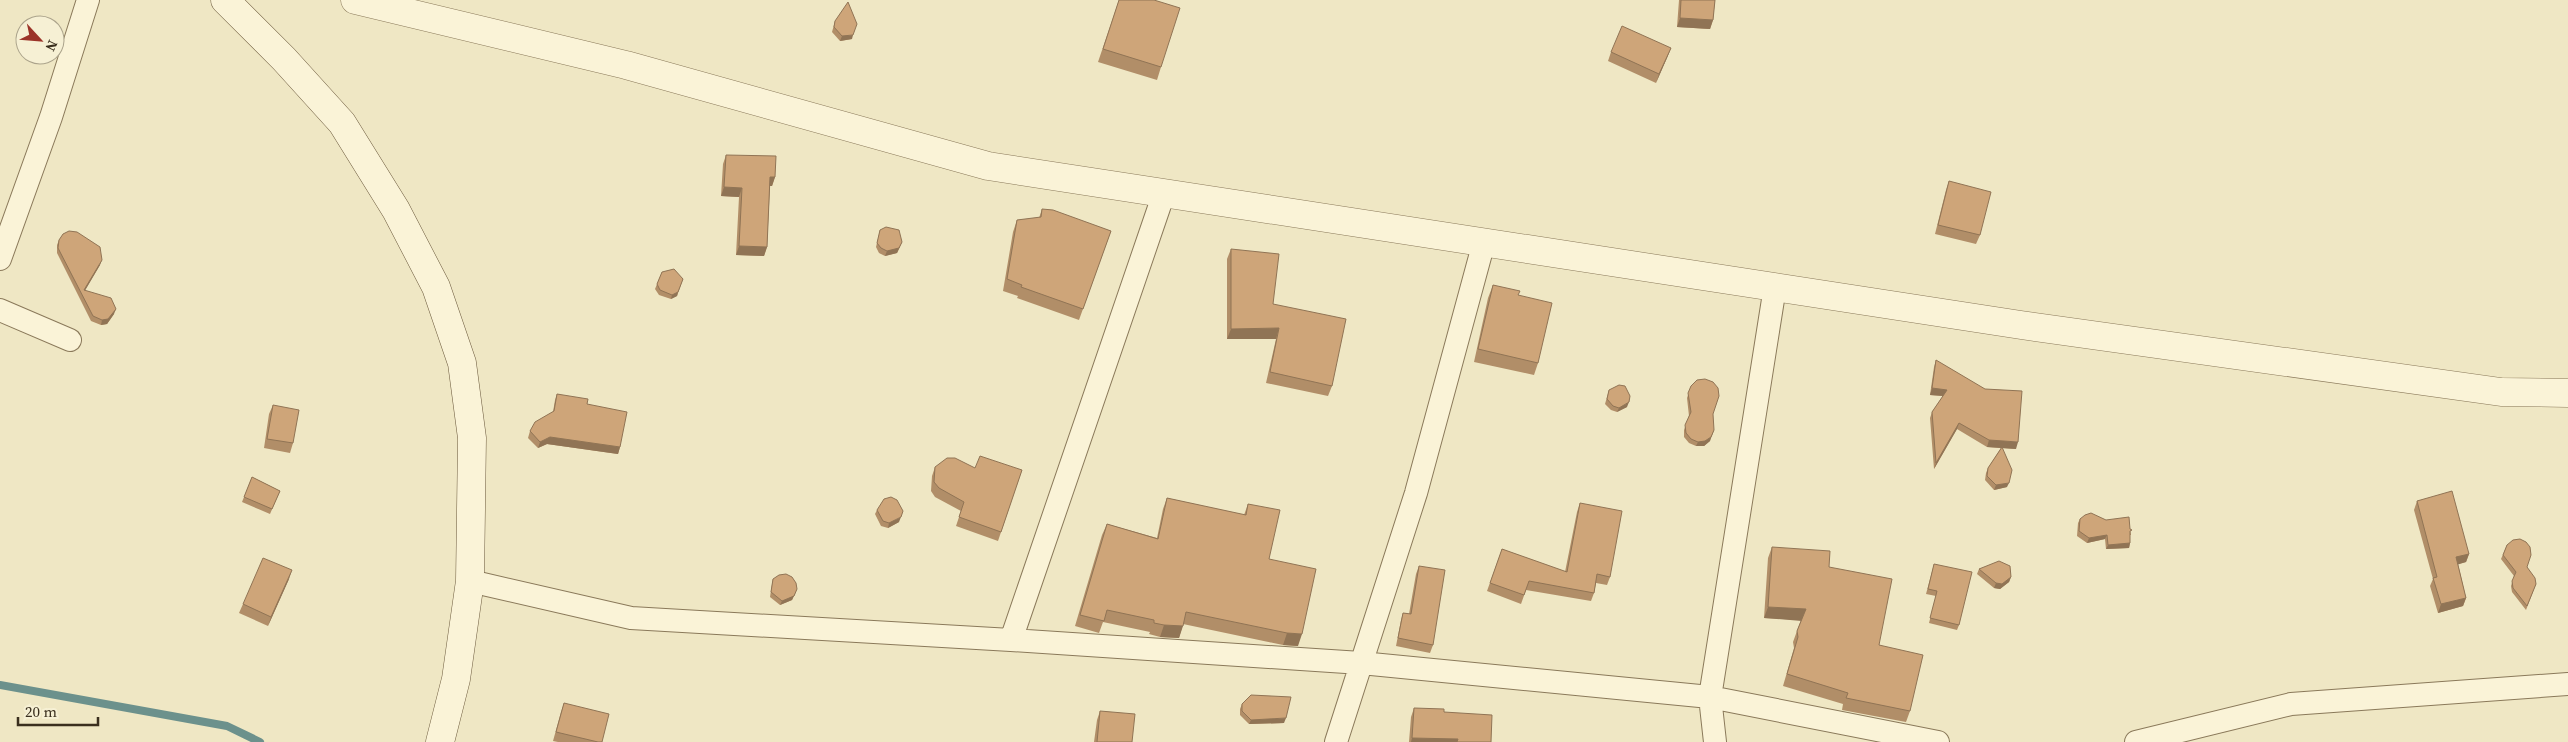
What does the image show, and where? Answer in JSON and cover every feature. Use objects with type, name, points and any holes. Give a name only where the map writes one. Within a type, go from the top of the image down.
[{"type":"street","points":[[0,258],[51,117],[88,0]]},
{"type":"street","points":[[225,0],[284,58],[342,123],[396,210],[436,287],[462,362],[472,438],[470,581],[456,679],[440,742]]},
{"type":"street","points":[[355,0],[626,65],[988,166],[2021,325],[2501,392],[2568,394]]},
{"type":"street","points":[[1011,640],[1164,193]]},
{"type":"street","points":[[1336,742],[1416,493],[1484,242]]},
{"type":"street","points":[[1715,742],[1710,697],[1775,287]]},
{"type":"street","points":[[0,310],[70,340]]},
{"type":"street","points":[[470,581],[631,618],[1361,663],[1710,697],[1938,742]]},
{"type":"street","points":[[2136,742],[2291,704],[2568,684]]},
{"type":"building","points":[[1119,0],[1154,0],[1180,8],[1161,67],[1103,49]]},
{"type":"building","points":[[1681,0],[1715,0],[1713,20],[1680,18]]},
{"type":"building","points":[[848,2],[857,24],[853,35],[842,36],[834,27],[835,21]]},
{"type":"building","points":[[1622,26],[1671,48],[1659,74],[1611,52]]},
{"type":"building","points":[[726,155],[776,156],[775,177],[770,177],[767,247],[739,246],[742,188],[724,187]]},
{"type":"building","points":[[1949,181],[1991,192],[1980,235],[1938,225]]},
{"type":"building","points":[[1042,209],[1053,210],[1111,231],[1083,309],[1021,287],[1022,285],[1007,279],[1017,220],[1041,217]]},
{"type":"building","points":[[886,227],[899,230],[902,242],[899,248],[887,251],[877,243],[880,230]]},
{"type":"building","points":[[69,231],[77,232],[100,247],[102,260],[84,290],[111,298],[116,309],[108,319],[102,320],[93,316],[58,248],[59,240],[63,234]]},
{"type":"building","points":[[1231,249],[1279,254],[1273,304],[1346,319],[1332,386],[1270,372],[1279,328],[1231,329]]},
{"type":"building","points":[[674,269],[683,279],[678,292],[672,295],[660,290],[657,284],[662,272]]},
{"type":"building","points":[[1493,285],[1520,291],[1518,295],[1552,303],[1538,363],[1478,349]]},
{"type":"building","points":[[1936,360],[1985,389],[2022,391],[2018,442],[1989,440],[1959,423],[1936,463],[1932,412],[1947,390],[1932,388]]},
{"type":"building","points":[[1705,379],[1713,382],[1718,388],[1719,396],[1713,414],[1714,430],[1711,437],[1705,441],[1698,442],[1691,439],[1686,433],[1685,425],[1691,412],[1688,393],[1691,386],[1697,380]]},
{"type":"building","points":[[1619,385],[1625,386],[1630,396],[1629,402],[1619,408],[1613,406],[1607,399],[1609,390]]},
{"type":"building","points":[[557,394],[588,399],[587,404],[627,412],[620,447],[550,437],[540,442],[530,431],[535,422],[554,411]]},
{"type":"building","points":[[273,405],[299,410],[293,443],[267,439]]},
{"type":"building","points":[[2002,447],[2012,470],[2009,483],[1996,485],[1987,476],[1988,468]]},
{"type":"building","points":[[980,456],[1022,470],[1001,532],[959,517],[964,502],[939,488],[934,482],[935,467],[947,458],[955,458],[975,468]]},
{"type":"building","points":[[252,477],[280,491],[272,509],[244,497]]},
{"type":"building","points":[[2452,491],[2469,554],[2456,557],[2466,598],[2441,604],[2433,578],[2437,577],[2417,501]]},
{"type":"building","points":[[891,497],[897,500],[903,511],[901,517],[889,523],[883,521],[877,510],[884,499]]},
{"type":"building","points":[[1167,498],[1246,515],[1248,504],[1280,510],[1269,559],[1316,569],[1302,634],[1287,633],[1186,612],[1183,626],[1154,623],[1154,620],[1107,610],[1104,621],[1080,615],[1107,524],[1158,539]]},
{"type":"building","points":[[1580,503],[1622,511],[1610,577],[1597,574],[1594,593],[1529,581],[1524,595],[1490,583],[1502,549],[1567,572]]},
{"type":"building","points":[[2091,513],[2106,520],[2129,517],[2130,529],[2132,530],[2130,531],[2130,543],[2108,545],[2107,535],[2089,538],[2079,531],[2080,519]]},
{"type":"building","points":[[2520,539],[2530,547],[2531,555],[2527,567],[2535,578],[2536,584],[2527,606],[2513,588],[2512,581],[2516,572],[2503,555],[2507,545],[2513,540]]},
{"type":"building","points":[[1772,547],[1830,551],[1829,567],[1892,579],[1879,645],[1923,655],[1910,711],[1846,698],[1848,693],[1787,674],[1798,637],[1797,631],[1806,609],[1768,607]]},
{"type":"building","points":[[263,558],[292,570],[271,617],[243,604]]},
{"type":"building","points":[[1999,561],[2010,566],[2011,577],[2002,584],[1996,583],[1979,569]]},
{"type":"building","points":[[1934,564],[1972,572],[1959,625],[1930,618],[1937,591],[1928,589]]},
{"type":"building","points":[[1419,566],[1445,570],[1433,645],[1398,638],[1403,613],[1411,614]]},
{"type":"building","points":[[786,574],[792,577],[797,589],[794,596],[782,601],[771,592],[773,579],[779,575]]},
{"type":"building","points":[[1251,695],[1291,697],[1286,718],[1251,720],[1242,711],[1242,704]]},
{"type":"building","points":[[564,703],[609,714],[602,742],[556,732]]},
{"type":"building","points":[[1414,708],[1444,709],[1444,712],[1492,715],[1491,742],[1457,742],[1458,739],[1412,738]]},
{"type":"building","points":[[1100,711],[1135,714],[1132,742],[1097,742]]},
{"type":"waterway","points":[[0,685],[227,726],[260,742]]}]
